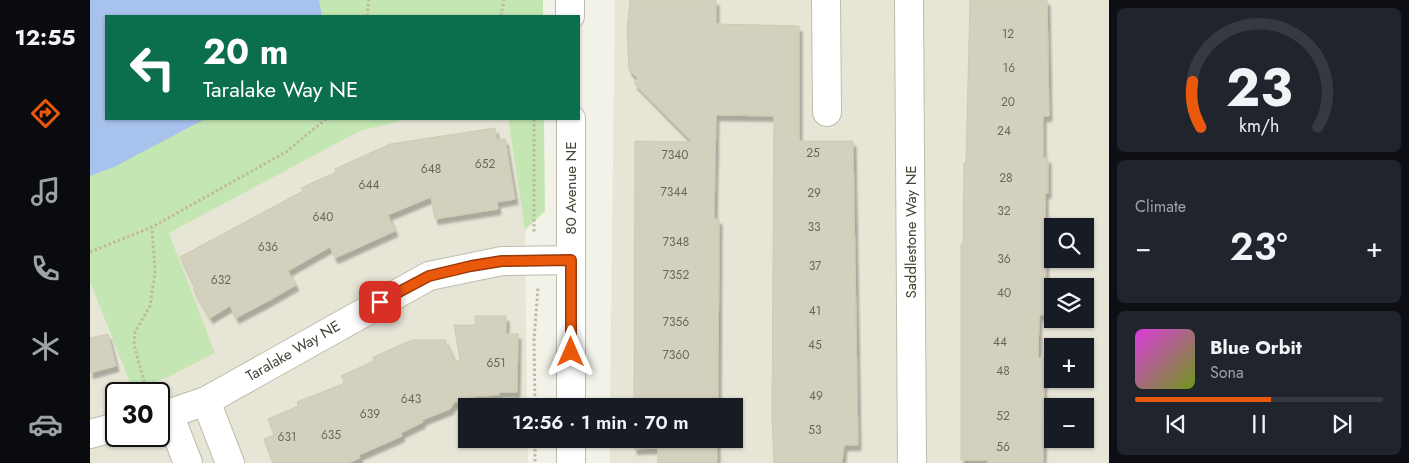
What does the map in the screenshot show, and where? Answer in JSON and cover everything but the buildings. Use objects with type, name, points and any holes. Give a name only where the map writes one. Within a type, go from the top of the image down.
[{"type":"street","points":[[570,0],[570,15]]},
{"type":"street","points":[[826,0],[827,112]]},
{"type":"street","name":"Saddlestone Way NE","points":[[909,0],[912,463]]},
{"type":"street","name":"80 Avenue NE","points":[[571,120],[571,398]]},
{"type":"street","name":"Taralake Way NE","points":[[170,413],[206,400],[429,276],[502,261],[571,260]]},
{"type":"street","points":[[206,400],[230,463]]},
{"type":"street","points":[[170,427],[188,463]]},
{"type":"street","points":[[90,434],[105,431]]},
{"type":"street","points":[[571,448],[571,463]]},
{"type":"path","points":[[367,15],[369,0]]},
{"type":"path","points":[[501,15],[504,0]]},
{"type":"path","points":[[90,252],[152,227],[286,152],[325,120]]},
{"type":"path","points":[[534,120],[534,229]]},
{"type":"path","points":[[144,382],[134,345],[135,332],[150,306],[155,273],[152,227]]},
{"type":"path","points":[[535,398],[535,310],[538,292]]},
{"type":"path","points":[[535,448],[535,463]]},
{"type":"shaded area","points":[[615,0],[1109,0],[1109,463],[610,463],[610,448],[743,448],[743,398],[610,398]]},
{"type":"shaded area","points":[[405,120],[508,120],[525,230],[527,398],[458,398],[458,448],[528,448],[528,463],[90,463],[90,282],[130,382],[105,382],[105,447],[170,447],[170,382],[151,382],[215,353],[169,233],[360,131]]},
{"type":"green space","points":[[90,0],[543,0],[543,15],[105,15],[105,120],[405,120],[360,131],[169,233],[215,353],[155,382],[130,382],[90,282]]},
{"type":"green space","points":[[508,120],[544,120],[545,211],[525,230]]},
{"type":"water","points":[[90,0],[319,0],[322,15],[105,15],[105,120],[203,120],[114,167],[90,176]]},
{"type":"route","points":[[380,302],[429,276],[471,266],[502,261],[571,260],[571,352]]}]
